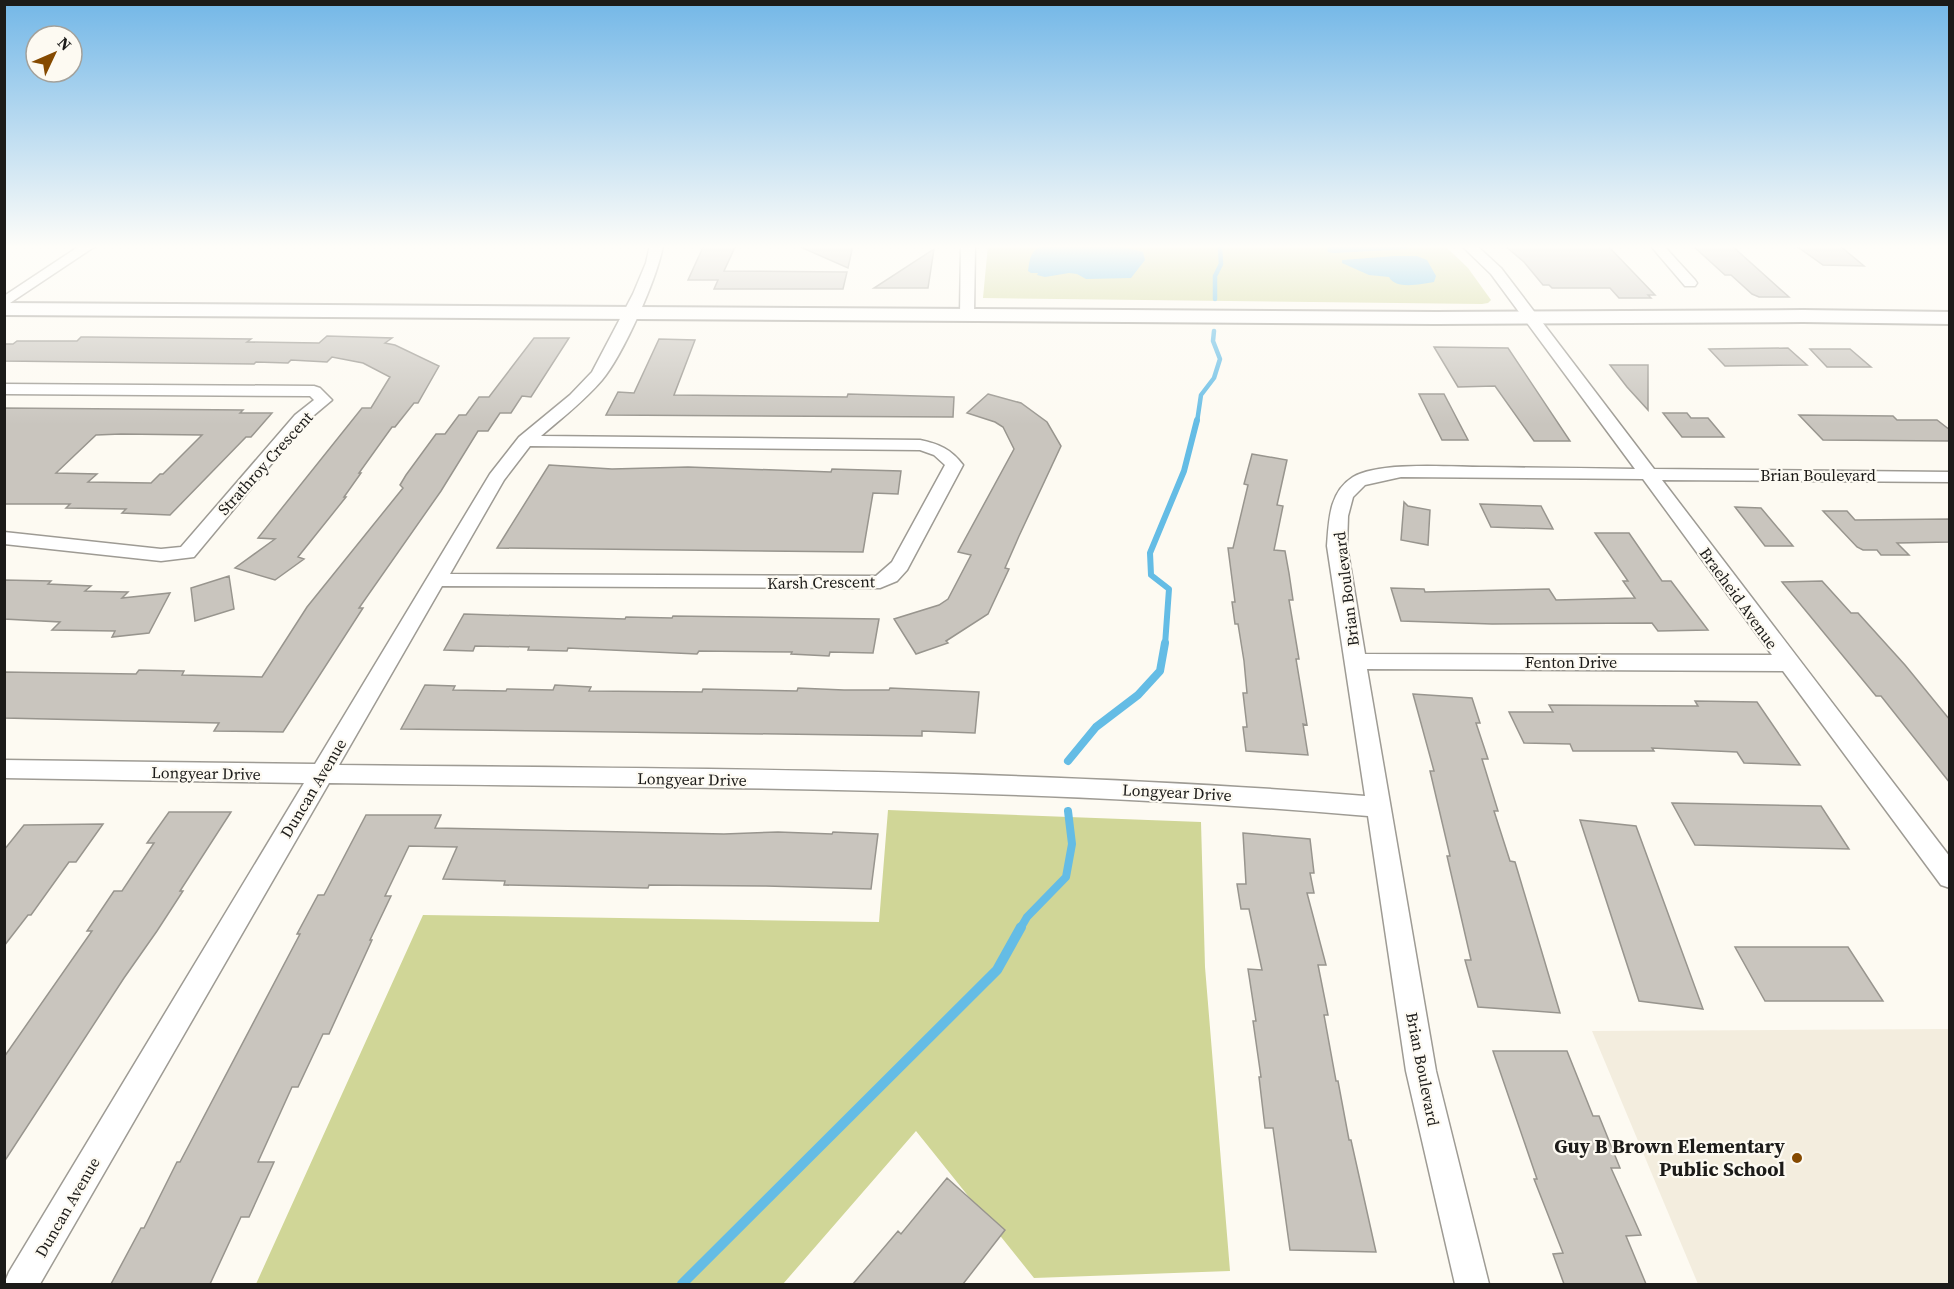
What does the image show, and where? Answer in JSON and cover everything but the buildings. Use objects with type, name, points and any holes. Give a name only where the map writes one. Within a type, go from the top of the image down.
[{"type":"main road","points":[[4,309],[1241,317],[1950,318]]},
{"type":"street","name":"Duncan Avenue","points":[[21,1284],[496,478],[525,441],[576,398],[598,375],[634,305]]},
{"type":"street","points":[[967,305],[967,315]]},
{"type":"street","name":"Braeheid Avenue","points":[[1521,305],[1787,663],[1950,877]]},
{"type":"street","name":"Strathroy Crescent","points":[[4,389],[314,391],[324,400],[301,418],[187,553],[161,555],[4,538]]},
{"type":"street","name":"Karsh Crescent","points":[[437,580],[880,582],[895,574],[902,565],[906,551],[954,465],[948,456],[938,449],[920,445],[525,441]]},
{"type":"street","name":"Brian Boulevard","points":[[1472,1284],[1421,1071],[1354,661],[1337,533],[1344,495],[1359,481],[1377,475],[1401,472],[1950,477]]},
{"type":"street","name":"Fenton Drive","points":[[1354,661],[1787,663]]},
{"type":"street","name":"Longyear Drive","points":[[4,769],[1002,785],[1151,790],[1378,807]]},
{"type":"shaded area","name":"Guy B Brown Elementary Public School","points":[[1949,1029],[1949,1284],[1698,1284],[1592,1031]]},
{"type":"green space","points":[[888,810],[1201,822],[1205,967],[1230,1271],[1034,1278],[916,1131],[783,1284],[256,1284],[423,915],[879,922]]},
{"type":"waterway","points":[[1197,422],[1201,395],[1214,378],[1220,359],[1213,341],[1214,331]]},
{"type":"waterway","points":[[1165,645],[1169,589],[1151,575],[1150,553],[1184,471],[1197,420]]},
{"type":"waterway","points":[[1068,761],[1096,727],[1138,695],[1160,671],[1165,643]]},
{"type":"waterway","points":[[1020,929],[1027,917],[1066,877],[1072,844],[1068,811]]},
{"type":"waterway","points":[[682,1284],[997,970],[1021,927]]},
{"type":"place","name":"Guy B Brown Elementary Public School","points":[[1797,1158]]}]
